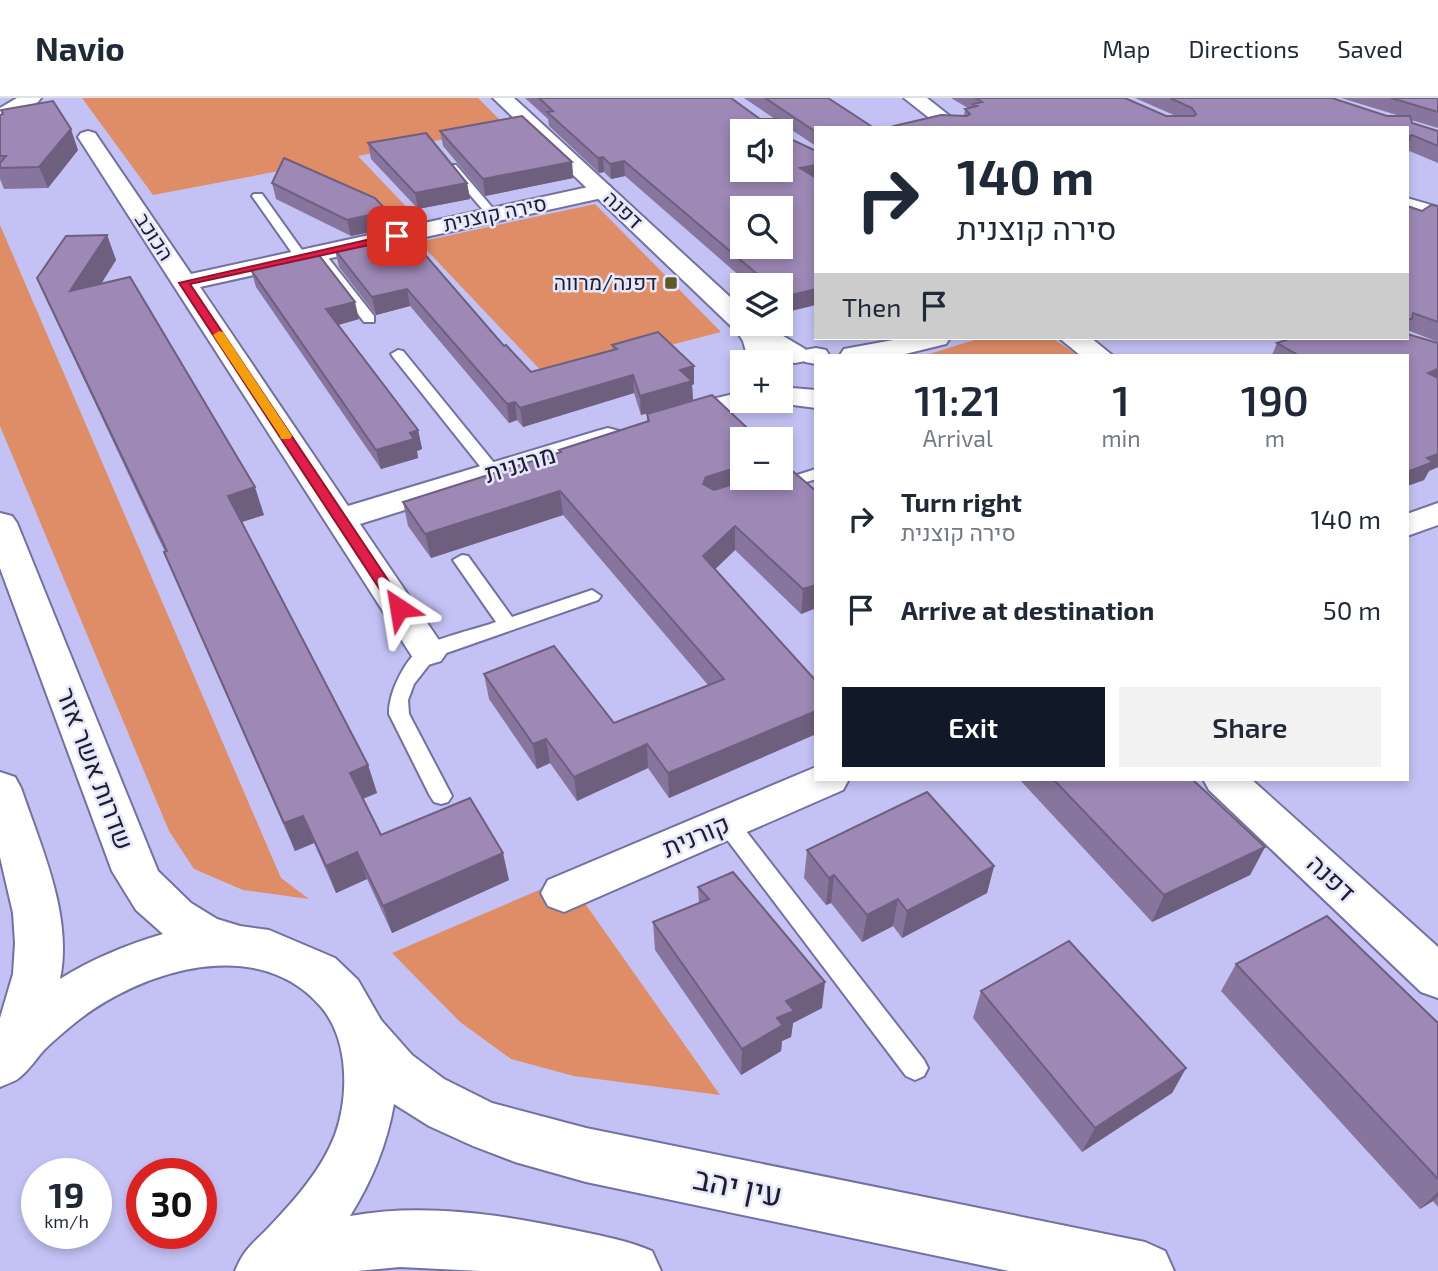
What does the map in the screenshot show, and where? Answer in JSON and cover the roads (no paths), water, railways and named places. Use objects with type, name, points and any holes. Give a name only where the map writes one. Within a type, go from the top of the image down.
[{"type":"street","points":[[1,116],[31,98]]},
{"type":"street","name":"דפנה","points":[[503,98],[730,311]]},
{"type":"street","points":[[914,98],[952,126]]},
{"type":"street","name":"הכוכב","points":[[88,137],[429,652]]},
{"type":"street","name":"סירה קוצנית","points":[[184,283],[602,191]]},
{"type":"street","points":[[1409,206],[1438,214]]},
{"type":"street","name":"דפנה","points":[[768,336],[809,356]]},
{"type":"street","points":[[880,353],[929,340]]},
{"type":"street","points":[[1076,340],[1097,354]]},
{"type":"street","name":"מרגנית","points":[[699,409],[730,395]]},
{"type":"street","name":"מרגנית","points":[[341,519],[699,409],[730,403]]},
{"type":"street","points":[[1409,525],[1438,513]]},
{"type":"street","name":"שדרות אשר אזר","points":[[0,523],[141,883],[168,914],[193,929],[221,941],[259,949]]},
{"type":"street","name":"קורנית","points":[[564,893],[823,781]]},
{"type":"street","name":"דפנה","points":[[1226,781],[1438,977]]},
{"type":"street","points":[[0,788],[33,897],[40,935],[34,990],[24,1023],[5,1057]]},
{"type":"street","points":[[5,1057],[34,1026],[61,1004],[117,971],[175,951],[204,946],[259,949],[297,962],[329,982],[344,999],[362,1034],[370,1070],[364,1127],[353,1158],[336,1190],[314,1221],[267,1268]]},
{"type":"street","name":"עין יהב","points":[[362,1034],[405,1082],[430,1099],[458,1114],[519,1138],[632,1165],[1144,1271]]},
{"type":"street","points":[[267,1268],[320,1249],[391,1239],[425,1238],[458,1239],[526,1249],[632,1271]]},
{"type":"lane","points":[[444,157],[493,215]]},
{"type":"lane","points":[[258,196],[369,319]]},
{"type":"lane","points":[[398,354],[493,472]]},
{"type":"lane","points":[[793,481],[814,475]]},
{"type":"lane","points":[[462,560],[508,625]]},
{"type":"lane","points":[[441,796],[399,713],[398,700],[405,682],[429,652],[592,596]]},
{"type":"lane","points":[[727,823],[915,1068]]},
{"type":"place","name":"דפנה/מרווה","points":[[671,283]]}]
